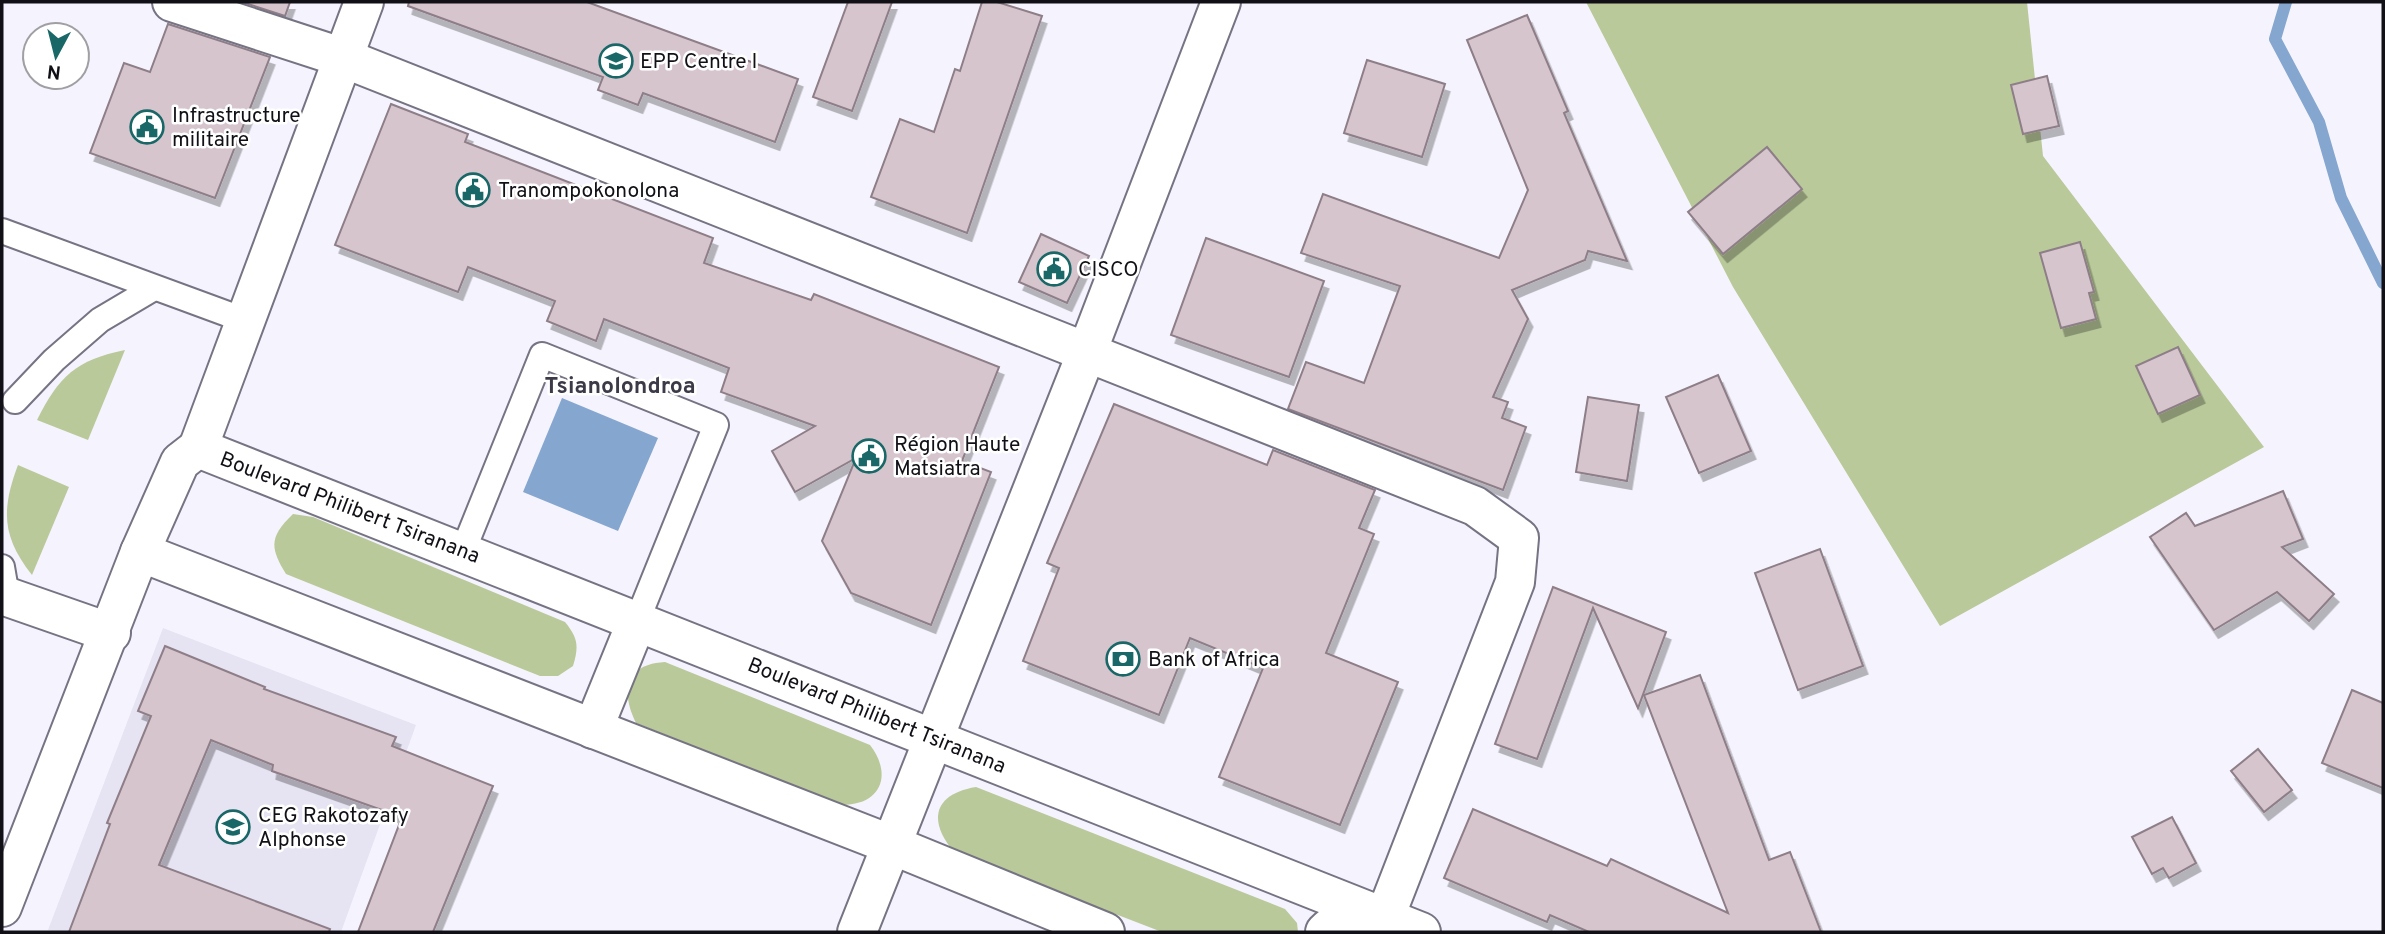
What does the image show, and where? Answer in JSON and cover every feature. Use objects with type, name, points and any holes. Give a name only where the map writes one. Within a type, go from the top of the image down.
[{"type":"street","points":[[172,2],[341,57],[1475,506],[1519,538],[1515,582],[1397,925],[1367,914],[1348,918],[1325,932]]},
{"type":"street","points":[[198,448],[341,57],[364,2]]},
{"type":"street","points":[[857,932],[1087,352],[1221,2]]},
{"type":"street","name":"Boulevard Philibert Tsiranana","points":[[2,907],[141,552],[180,462],[198,448],[933,737],[1397,925],[1422,932]]},
{"type":"street","points":[[141,552],[892,845],[1105,932]]},
{"type":"street","points":[[3,586],[111,633]]},
{"type":"street","points":[[593,729],[637,621]]},
{"type":"lane","points":[[2,231],[244,320]]},
{"type":"lane","points":[[15,401],[100,320],[154,288]]},
{"type":"lane","points":[[463,551],[542,355],[716,425],[637,621]]},
{"type":"shaded area","name":"CEG Rakotozafy Alphonse","points":[[163,628],[416,725],[341,932],[48,930]]},
{"type":"green space","points":[[1586,2],[2027,2],[2043,156],[2264,447],[1940,626],[1733,287]]},
{"type":"green space","points":[[125,350],[88,440],[37,420],[53,392],[71,372],[94,359]]},
{"type":"green space","points":[[18,465],[69,487],[32,575],[15,548],[7,523],[9,496]]},
{"type":"green space","points":[[293,514],[313,517],[565,622],[576,642],[573,666],[558,676],[540,676],[286,574],[277,556],[274,542],[280,529]]},
{"type":"green space","points":[[665,662],[870,745],[881,767],[879,786],[866,800],[842,805],[636,723],[628,700],[630,681],[642,668]]},
{"type":"green space","points":[[976,787],[1285,909],[1297,923],[1298,932],[1162,932],[954,852],[940,829],[939,810],[943,802],[951,796]]},
{"type":"water","points":[[562,398],[658,438],[618,531],[523,492]]},
{"type":"building","points":[[242,2],[290,2],[285,16]]},
{"type":"building","points":[[409,2],[587,2],[798,79],[775,142],[643,93],[638,105],[598,90],[603,77],[408,6]]},
{"type":"building","points":[[848,2],[892,2],[852,111],[813,97]]},
{"type":"building","points":[[982,2],[997,2],[1042,16],[967,233],[871,197],[900,119],[934,132],[955,69],[960,71]]},
{"type":"building","points":[[1527,15],[1568,111],[1564,113],[1627,261],[1588,251],[1585,260],[1512,290],[1528,319],[1493,397],[1508,402],[1502,418],[1526,427],[1503,490],[1288,409],[1306,362],[1364,383],[1400,286],[1301,253],[1323,194],[1499,258],[1528,190],[1467,40]]},
{"type":"building","points":[[168,24],[270,57],[215,198],[90,153],[124,63],[150,72]]},
{"type":"building","points":[[1367,60],[1445,84],[1422,157],[1344,133]]},
{"type":"building","points":[[2047,76],[2059,126],[2023,134],[2011,85]]},
{"type":"building","points":[[391,104],[468,134],[465,142],[713,238],[704,263],[811,300],[814,294],[999,367],[962,461],[991,472],[931,625],[851,593],[822,541],[856,458],[795,492],[772,451],[815,426],[721,392],[729,368],[604,319],[596,341],[547,321],[555,301],[468,267],[458,292],[335,245]]},
{"type":"building","points":[[1767,147],[1802,189],[1723,254],[1688,212]]},
{"type":"building","name":"CISCO","points":[[1041,234],[1089,256],[1067,303],[1019,282]]},
{"type":"building","points":[[1206,238],[1324,281],[1289,377],[1171,335]]},
{"type":"building","points":[[2080,242],[2094,292],[2089,293],[2096,319],[2061,328],[2040,253]]},
{"type":"building","points":[[2178,347],[2200,395],[2158,414],[2136,366]]},
{"type":"building","points":[[1718,375],[1751,451],[1699,473],[1666,397]]},
{"type":"building","points":[[1588,397],[1639,405],[1627,481],[1576,472]]},
{"type":"building","points":[[1114,404],[1267,465],[1273,450],[1375,490],[1359,528],[1374,534],[1326,653],[1398,682],[1340,825],[1219,777],[1263,668],[1190,638],[1159,715],[1023,661],[1059,568],[1047,563]]},
{"type":"building","points":[[2283,491],[2303,539],[2282,547],[2334,594],[2309,621],[2277,592],[2214,630],[2150,537],[2186,513],[2195,526]]},
{"type":"building","points":[[1820,549],[1863,666],[1798,690],[1755,573]]},
{"type":"building","points":[[1553,587],[1666,632],[1638,708],[1593,608],[1537,759],[1495,744]]},
{"type":"building","points":[[165,646],[265,687],[264,689],[396,737],[392,746],[493,786],[433,932],[358,932],[402,817],[272,771],[273,765],[211,740],[159,865],[330,929],[329,932],[69,932],[110,824],[107,823],[151,716],[138,711]]},
{"type":"building","points":[[1700,675],[1769,860],[1790,852],[1821,932],[1589,932],[1550,915],[1547,922],[1444,878],[1473,809],[1607,866],[1611,859],[1728,913],[1644,695]]},
{"type":"building","points":[[2352,690],[2383,703],[2383,788],[2322,763]]},
{"type":"building","points":[[2258,749],[2292,790],[2264,812],[2231,771]]},
{"type":"building","points":[[2172,817],[2196,863],[2169,878],[2163,868],[2152,874],[2132,837]]},
{"type":"waterway","points":[[2286,2],[2275,39],[2319,122],[2341,198],[2383,283]]},
{"type":"place","name":"EPP Centre I","points":[[616,61]]},
{"type":"place","name":"Infrastructure militaire","points":[[147,127]]},
{"type":"place","name":"Tranompokonolona","points":[[473,190]]},
{"type":"place","name":"CISCO","points":[[1054,269]]},
{"type":"place","name":"Région Haute Matsiatra","points":[[869,456]]},
{"type":"place","name":"Bank of Africa","points":[[1123,659]]},
{"type":"place","name":"CEG Rakotozafy Alphonse","points":[[233,827]]},
{"type":"district","name":"Tsianolondroa","points":[[620,385]]}]
